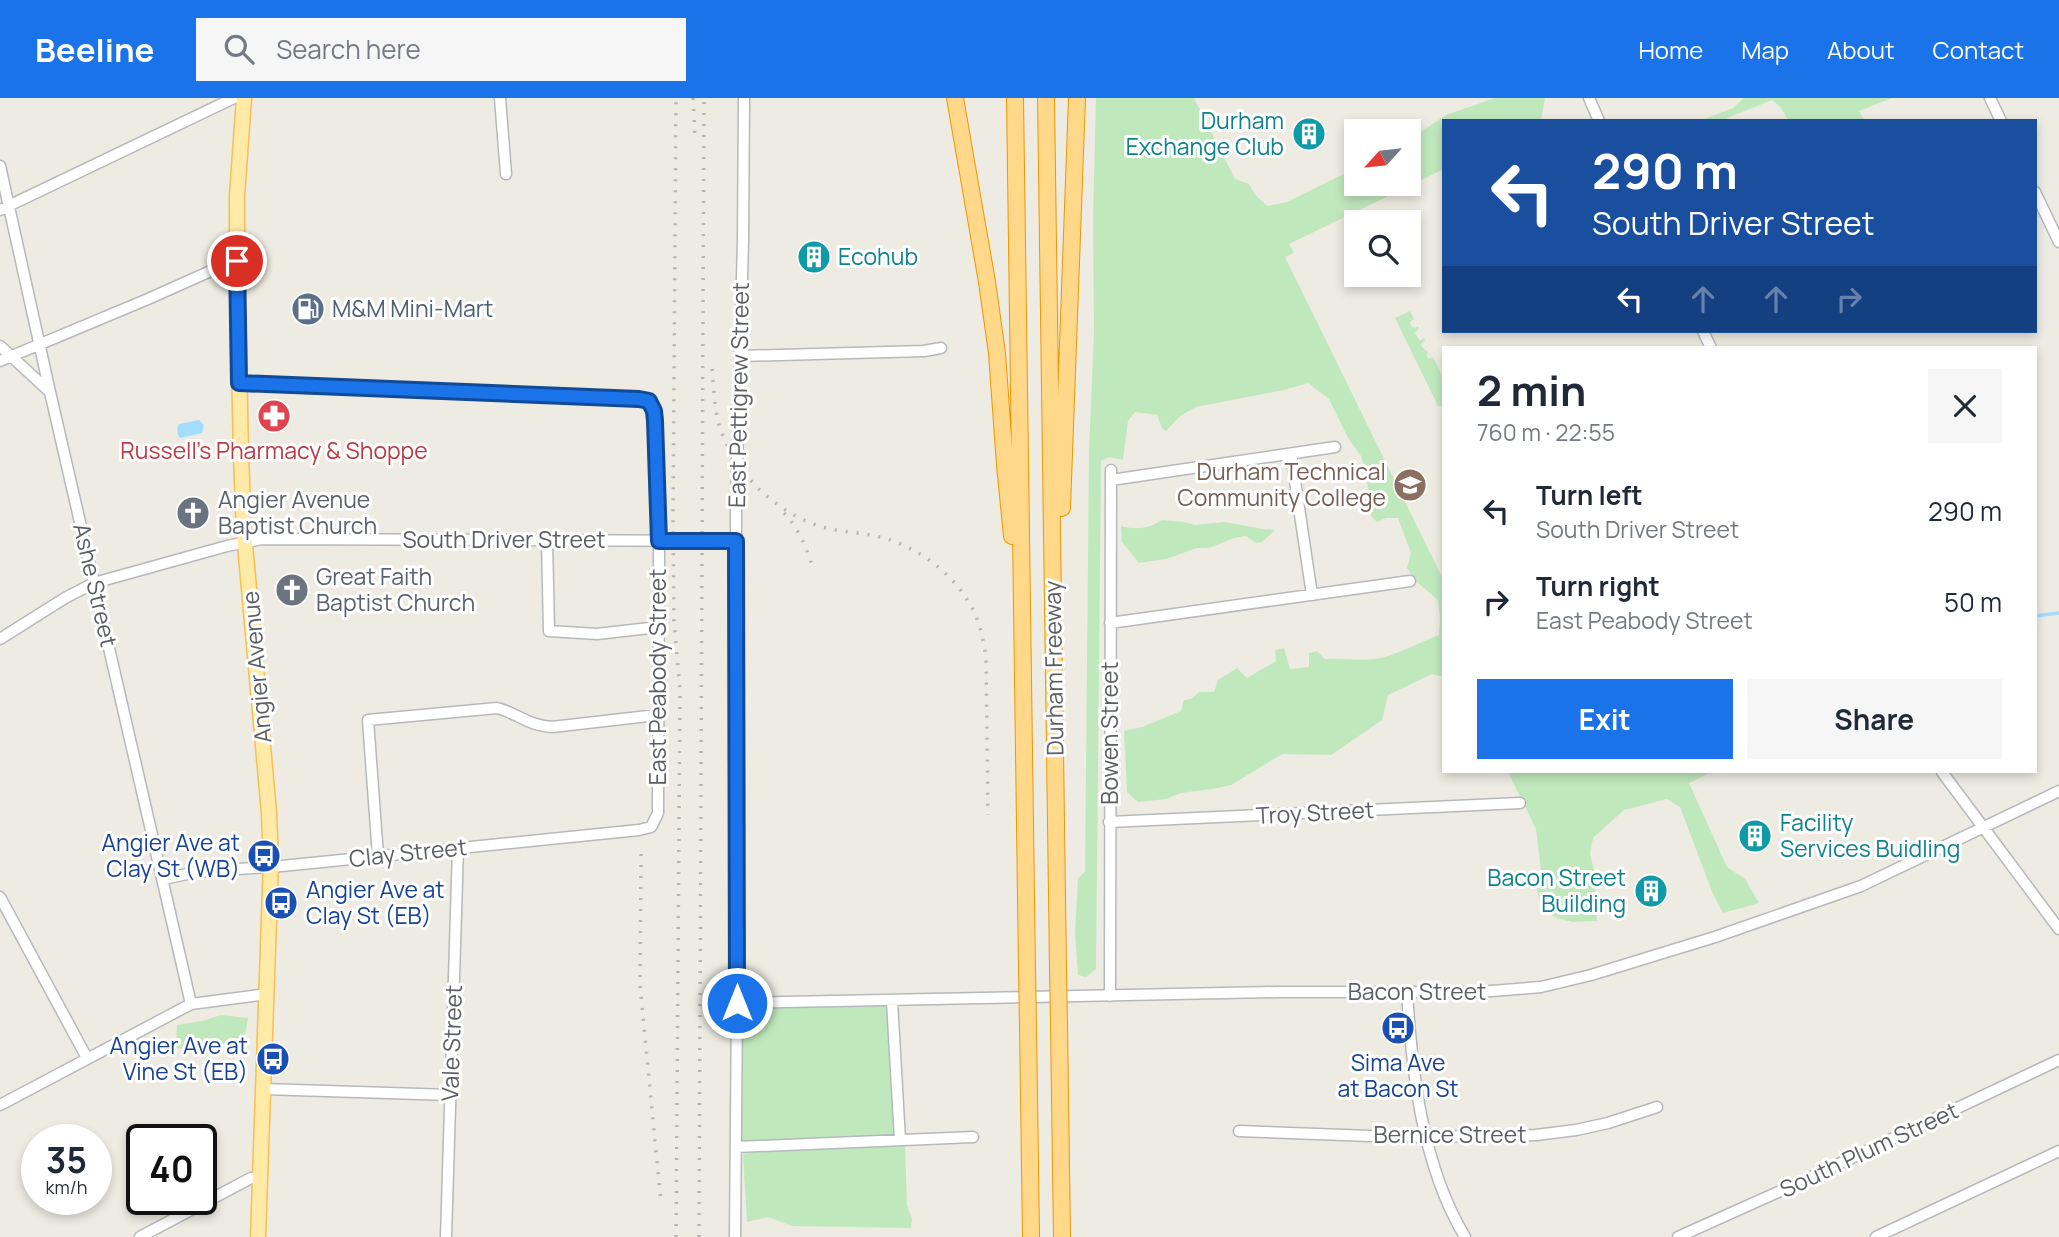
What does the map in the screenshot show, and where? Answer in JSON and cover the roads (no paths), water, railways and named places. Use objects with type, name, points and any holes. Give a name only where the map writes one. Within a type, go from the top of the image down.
[{"type":"highway","points":[[952,98],[965,156],[997,353],[1004,465],[1023,640]]},
{"type":"highway","name":"Durham Freeway","points":[[1015,98],[1031,1237]]},
{"type":"highway","name":"Durham Freeway","points":[[1046,98],[1062,1237]]},
{"type":"highway","points":[[1054,671],[1077,98]]},
{"type":"main road","name":"Angier Avenue","points":[[244,98],[237,196],[239,383],[245,542],[269,813],[271,867],[258,1237]]},
{"type":"street","points":[[5,208],[234,98]]},
{"type":"street","points":[[500,98],[506,174]]},
{"type":"street","name":"East Pettigrew Street","points":[[735,1237],[736,541],[744,98]]},
{"type":"street","points":[[1589,98],[1598,119]]},
{"type":"street","points":[[1990,98],[2000,119]]},
{"type":"street","name":"Ashe Street","points":[[0,166],[5,208],[40,345],[191,1004]]},
{"type":"street","points":[[2037,195],[2059,242]]},
{"type":"street","points":[[0,360],[222,265],[237,268]]},
{"type":"street","points":[[0,346],[50,392]]},
{"type":"street","points":[[739,356],[942,348]]},
{"type":"street","name":"East Peabody Street","points":[[239,383],[649,401],[655,421],[659,541],[658,813],[652,827]]},
{"type":"street","points":[[1312,595],[1291,454],[1335,447]]},
{"type":"street","name":"Bowen Street","points":[[1110,996],[1111,475],[1291,454]]},
{"type":"street","name":"South Driver Street","points":[[0,639],[94,583],[161,563],[262,539],[736,541]]},
{"type":"street","points":[[547,540],[549,631],[597,634],[658,627]]},
{"type":"street","points":[[1110,624],[1410,581]]},
{"type":"street","points":[[378,856],[368,720],[497,708],[528,723],[552,727],[657,715]]},
{"type":"street","points":[[1943,773],[2059,929]]},
{"type":"street","name":"Bacon Street","points":[[737,1003],[1278,992],[1503,991],[1553,985],[1727,933],[1836,895],[1894,871],[2059,791]]},
{"type":"street","name":"Troy Street","points":[[1109,822],[1520,803]]},
{"type":"street","name":"Clay Street","points":[[164,880],[196,872],[271,867],[652,827]]},
{"type":"street","name":"Vale Street","points":[[446,1237],[458,848]]},
{"type":"street","points":[[0,897],[87,1058]]},
{"type":"street","points":[[1407,992],[1413,1076],[1426,1137],[1444,1191],[1465,1237]]},
{"type":"street","points":[[0,1105],[191,1004],[267,994]]},
{"type":"street","points":[[892,1001],[900,1140]]},
{"type":"street","name":"South Plum Street","points":[[1678,1237],[2059,1060]]},
{"type":"street","points":[[263,1089],[451,1095]]},
{"type":"street","name":"Bernice Street","points":[[1238,1131],[1426,1137],[1559,1133],[1608,1123],[1657,1107]]},
{"type":"street","points":[[736,1147],[973,1137]]},
{"type":"street","points":[[1876,1237],[2059,1151]]},
{"type":"street","points":[[140,1237],[251,1178],[260,1177]]},
{"type":"water","points":[[199,420],[204,425],[202,433],[180,438],[177,431],[179,424]]},
{"type":"waterway","points":[[2037,616],[2059,613]]},
{"type":"railway","points":[[676,98],[673,520],[674,621],[680,689],[676,1237]]},
{"type":"railway","points":[[693,98],[695,137]]},
{"type":"railway","points":[[699,1237],[704,98]]},
{"type":"railway","points":[[712,369],[720,428],[735,460],[758,488],[787,511],[819,526],[879,537],[914,550],[949,577],[967,600],[979,623],[986,659],[988,815]]},
{"type":"railway","points":[[784,513],[802,539],[813,569]]},
{"type":"railway","points":[[641,854],[640,985],[661,1203]]},
{"type":"place","name":"Durham Exchange Club","points":[[1309,134]]},
{"type":"place","name":"Ecohub","points":[[814,257]]},
{"type":"place","name":"M&M Mini-Mart","points":[[308,309]]},
{"type":"place","name":"Russell's Pharmacy & Shoppe","points":[[274,416]]},
{"type":"place","name":"Durham Technical Community College","points":[[1410,485]]},
{"type":"place","name":"Angier Avenue Baptist Church","points":[[193,513]]},
{"type":"place","name":"Great Faith Baptist Church","points":[[292,590]]},
{"type":"place","name":"Facility Services Buidling","points":[[1755,836]]},
{"type":"place","name":"Angier Ave at Clay St (WB)","points":[[264,856]]},
{"type":"place","name":"Bacon Street Building","points":[[1651,891]]},
{"type":"place","name":"Angier Ave at Clay St (EB)","points":[[281,903]]},
{"type":"place","name":"Sima Ave at Bacon St","points":[[1398,1028]]},
{"type":"place","name":"Angier Ave at Vine St (EB)","points":[[273,1059]]}]
